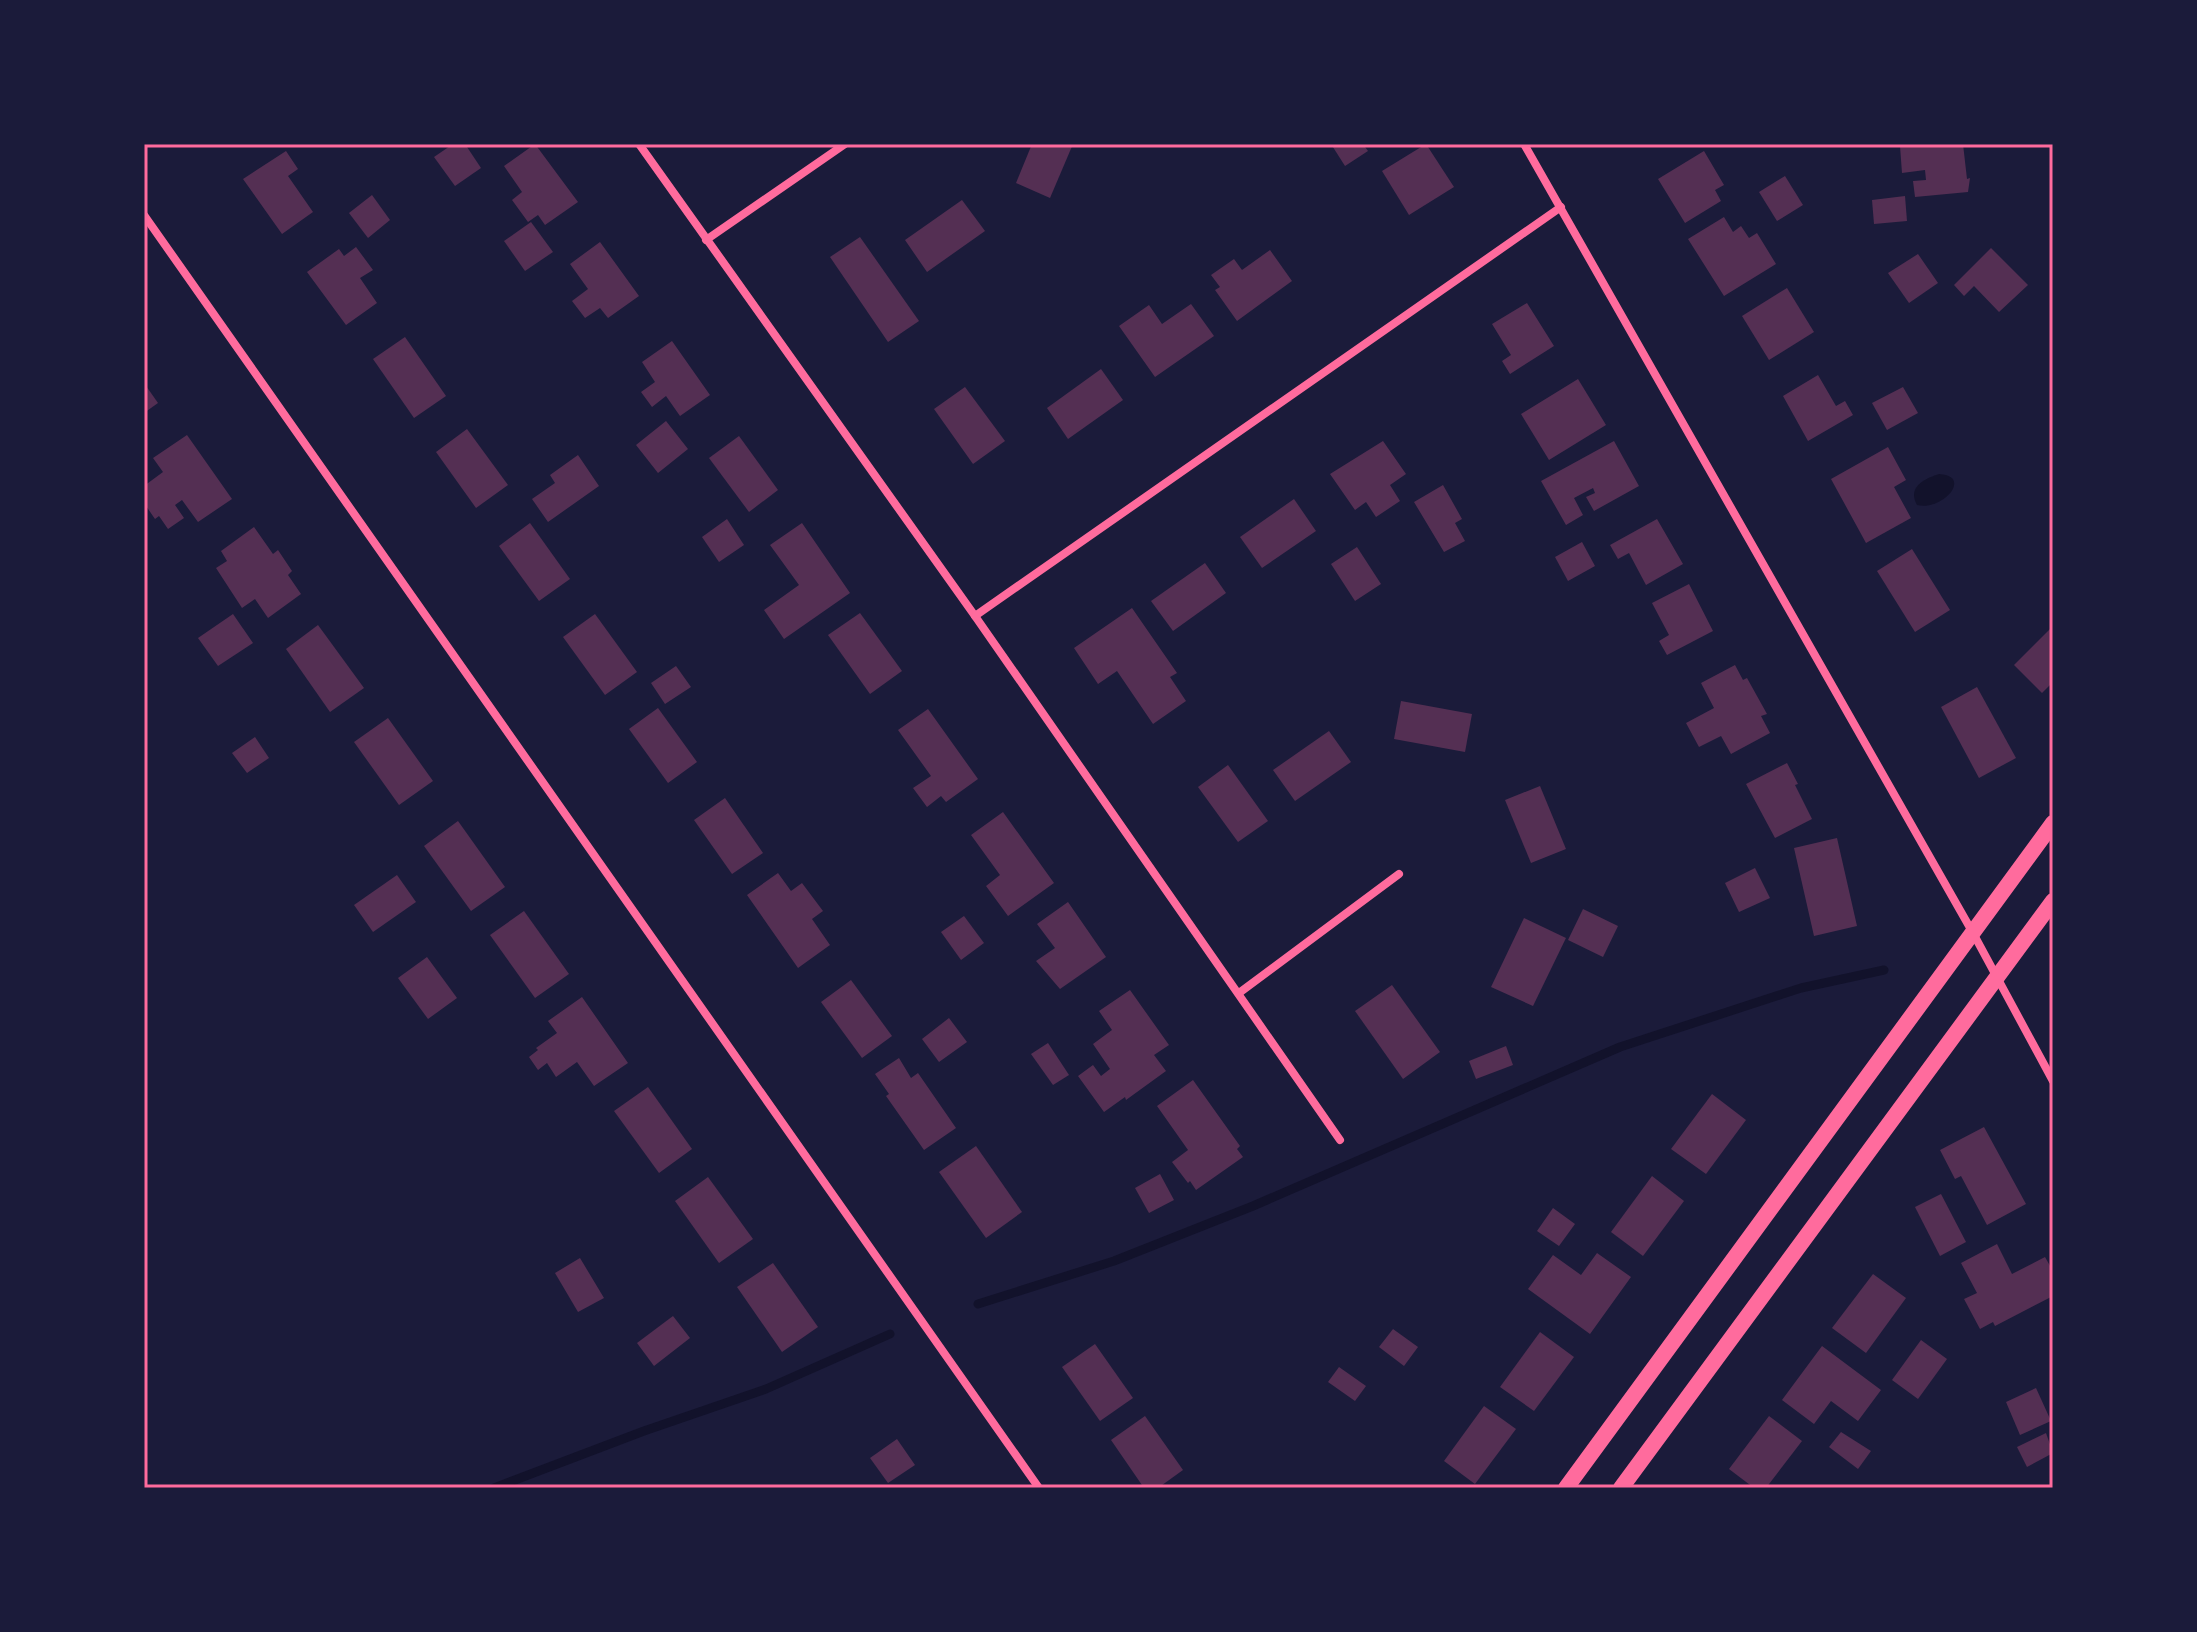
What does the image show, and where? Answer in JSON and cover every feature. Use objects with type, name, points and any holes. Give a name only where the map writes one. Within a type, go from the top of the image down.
[{"type":"main road","points":[[1566,1488],[2053,823]]},
{"type":"main road","points":[[1621,1488],[2053,901]]},
{"type":"street","points":[[639,144],[975,616],[1340,1140]]},
{"type":"street","points":[[706,240],[845,144]]},
{"type":"street","points":[[1524,144],[1973,933],[2053,1081]]},
{"type":"street","points":[[975,616],[1561,207]]},
{"type":"street","points":[[144,215],[1039,1488]]},
{"type":"street","points":[[1239,993],[1399,874]]},
{"type":"shaded area","points":[[1939,474],[1949,476],[1954,481],[1950,492],[1936,503],[1917,505],[1914,499],[1916,489],[1923,481]]},
{"type":"building","points":[[453,144],[465,144],[481,168],[455,186],[434,157]]},
{"type":"building","points":[[535,144],[578,202],[545,225],[538,215],[528,222],[512,200],[522,192],[504,166]]},
{"type":"building","points":[[1032,144],[1073,144],[1050,198],[1016,183]]},
{"type":"building","points":[[1331,144],[1363,144],[1368,151],[1345,166]]},
{"type":"building","points":[[1426,144],[1454,187],[1409,215],[1382,171]]},
{"type":"building","points":[[1963,144],[1967,179],[1970,178],[1968,192],[1915,197],[1913,181],[1926,180],[1925,170],[1902,173],[1900,146]]},
{"type":"building","points":[[286,151],[298,169],[288,176],[313,212],[282,234],[243,179]]},
{"type":"building","points":[[1704,151],[1724,185],[1715,190],[1721,201],[1685,223],[1658,179]]},
{"type":"building","points":[[1785,176],[1803,205],[1777,221],[1759,192]]},
{"type":"building","points":[[372,195],[390,220],[368,238],[349,213]]},
{"type":"building","points":[[1905,196],[1907,221],[1874,224],[1872,200]]},
{"type":"building","points":[[962,200],[985,231],[927,272],[905,240]]},
{"type":"building","points":[[1724,217],[1733,232],[1741,226],[1749,238],[1757,233],[1776,264],[1724,296],[1688,239]]},
{"type":"building","points":[[531,222],[553,252],[525,271],[504,241]]},
{"type":"building","points":[[860,237],[919,321],[888,342],[830,257]]},
{"type":"building","points":[[600,242],[639,296],[608,318],[600,308],[585,318],[572,301],[588,289],[570,264]]},
{"type":"building","points":[[356,247],[373,270],[360,278],[377,303],[346,325],[307,272],[339,249],[344,256]]},
{"type":"building","points":[[1991,248],[2028,285],[1999,312],[1974,286],[1964,296],[1954,285]]},
{"type":"building","points":[[1270,250],[1292,281],[1237,321],[1215,290],[1220,287],[1211,275],[1234,259],[1242,270]]},
{"type":"building","points":[[1918,254],[1938,283],[1909,303],[1888,273]]},
{"type":"building","points":[[1787,288],[1814,332],[1769,360],[1742,316]]},
{"type":"building","points":[[1527,303],[1554,346],[1510,374],[1502,361],[1511,355],[1492,324]]},
{"type":"building","points":[[1191,304],[1214,336],[1155,377],[1119,326],[1149,305],[1162,324]]},
{"type":"building","points":[[405,337],[446,396],[414,418],[373,359]]},
{"type":"building","points":[[672,341],[710,395],[680,416],[666,396],[652,407],[641,392],[655,382],[642,362]]},
{"type":"building","points":[[1101,369],[1123,400],[1068,439],[1047,408]]},
{"type":"building","points":[[1818,375],[1836,406],[1845,401],[1853,415],[1808,441],[1783,396]]},
{"type":"building","points":[[1578,379],[1606,425],[1549,460],[1521,414]]},
{"type":"building","points":[[144,383],[158,403],[144,413]]},
{"type":"building","points":[[965,387],[1005,441],[973,464],[934,409]]},
{"type":"building","points":[[1903,387],[1918,413],[1887,430],[1872,403]]},
{"type":"building","points":[[666,421],[688,449],[658,473],[636,445]]},
{"type":"building","points":[[467,429],[508,485],[476,508],[436,452]]},
{"type":"building","points":[[187,435],[232,499],[198,522],[182,500],[175,505],[184,518],[168,529],[159,516],[155,519],[144,503],[144,486],[163,472],[153,458]]},
{"type":"building","points":[[739,436],[778,490],[749,512],[709,458]]},
{"type":"building","points":[[1383,441],[1406,474],[1390,485],[1400,501],[1376,517],[1366,502],[1355,510],[1330,474]]},
{"type":"building","points":[[1614,441],[1639,486],[1594,511],[1586,497],[1595,493],[1593,488],[1574,498],[1583,515],[1566,525],[1541,481]]},
{"type":"building","points":[[1888,447],[1906,480],[1894,487],[1911,518],[1866,543],[1831,479]]},
{"type":"building","points":[[578,455],[599,486],[548,522],[532,499],[555,483],[550,475]]},
{"type":"building","points":[[1443,485],[1462,519],[1455,523],[1465,541],[1444,552],[1414,502]]},
{"type":"building","points":[[1294,499],[1316,531],[1262,568],[1240,537]]},
{"type":"building","points":[[727,519],[744,545],[719,562],[702,537]]},
{"type":"building","points":[[1657,519],[1683,564],[1646,585],[1629,553],[1618,559],[1610,545]]},
{"type":"building","points":[[530,523],[570,579],[539,601],[499,546]]},
{"type":"building","points":[[802,523],[850,593],[784,639],[764,610],[799,585],[770,545]]},
{"type":"building","points":[[254,527],[273,554],[278,550],[292,571],[288,575],[301,594],[268,618],[255,599],[242,608],[216,568],[227,561],[221,551]]},
{"type":"building","points":[[1582,542],[1595,566],[1568,581],[1555,557]]},
{"type":"building","points":[[1357,547],[1381,584],[1355,601],[1331,564]]},
{"type":"building","points":[[1912,549],[1950,610],[1915,632],[1877,571]]},
{"type":"building","points":[[1205,563],[1226,593],[1173,631],[1151,601]]},
{"type":"building","points":[[1689,584],[1713,631],[1667,655],[1659,641],[1669,635],[1652,603]]},
{"type":"building","points":[[1132,608],[1177,673],[1170,677],[1186,701],[1153,724],[1117,671],[1098,684],[1074,648]]},
{"type":"building","points":[[860,613],[902,671],[870,694],[828,635]]},
{"type":"building","points":[[233,614],[253,643],[218,666],[198,638]]},
{"type":"building","points":[[595,614],[637,672],[605,695],[563,637]]},
{"type":"building","points":[[318,625],[364,688],[330,712],[286,649]]},
{"type":"building","points":[[2053,626],[2053,682],[2042,693],[2014,665]]},
{"type":"building","points":[[1735,665],[1743,680],[1747,678],[1767,714],[1761,716],[1770,733],[1731,754],[1721,736],[1699,747],[1686,723],[1714,708],[1701,683]]},
{"type":"building","points":[[676,666],[691,687],[665,704],[651,683]]},
{"type":"building","points":[[1977,687],[2016,758],[1979,778],[1941,707]]},
{"type":"building","points":[[1401,701],[1472,714],[1465,752],[1394,739]]},
{"type":"building","points":[[658,708],[697,762],[668,783],[629,729]]},
{"type":"building","points":[[928,709],[978,779],[946,802],[941,796],[927,807],[913,788],[931,776],[898,730]]},
{"type":"building","points":[[388,718],[433,781],[399,805],[354,742]]},
{"type":"building","points":[[1329,731],[1351,762],[1295,801],[1273,770]]},
{"type":"building","points":[[255,737],[269,758],[247,773],[232,753]]},
{"type":"building","points":[[1787,763],[1812,819],[1775,838],[1746,784]]},
{"type":"building","points":[[1228,765],[1268,821],[1238,842],[1198,787]]},
{"type":"building","points":[[1540,786],[1566,849],[1531,863],[1505,800]]},
{"type":"building","points":[[725,798],[763,853],[732,874],[694,820]]},
{"type":"building","points":[[1003,812],[1054,883],[1008,916],[986,886],[1000,875],[971,835]]},
{"type":"building","points":[[458,821],[505,887],[471,911],[424,846]]},
{"type":"building","points":[[1837,838],[1857,926],[1814,936],[1794,848]]},
{"type":"building","points":[[1755,868],[1770,898],[1739,912],[1725,883]]},
{"type":"building","points":[[778,873],[791,891],[802,883],[823,911],[812,919],[830,945],[798,968],[747,895]]},
{"type":"building","points":[[397,875],[416,902],[373,932],[354,905]]},
{"type":"building","points":[[1068,902],[1106,957],[1060,989],[1036,961],[1055,948],[1037,924]]},
{"type":"building","points":[[1583,909],[1618,926],[1603,957],[1568,940]]},
{"type":"building","points":[[524,911],[569,974],[535,998],[490,935]]},
{"type":"building","points":[[964,916],[984,943],[961,960],[941,932]]},
{"type":"building","points":[[1524,918],[1566,938],[1533,1006],[1491,987]]},
{"type":"building","points":[[427,957],[457,998],[428,1019],[398,978]]},
{"type":"building","points":[[851,980],[892,1036],[862,1058],[821,1002]]},
{"type":"building","points":[[1392,985],[1440,1052],[1403,1079],[1355,1011]]},
{"type":"building","points":[[1130,990],[1169,1045],[1154,1055],[1166,1071],[1104,1112],[1078,1076],[1093,1065],[1101,1076],[1110,1069],[1093,1044],[1112,1030],[1099,1011]]},
{"type":"building","points":[[582,997],[628,1063],[594,1086],[577,1062],[556,1077],[547,1063],[538,1070],[529,1057],[557,1033],[548,1021]]},
{"type":"building","points":[[949,1018],[967,1042],[939,1062],[922,1039]]},
{"type":"building","points":[[1048,1043],[1069,1075],[1053,1085],[1031,1054]]},
{"type":"building","points":[[1506,1046],[1513,1065],[1476,1079],[1469,1061]]},
{"type":"building","points":[[899,1058],[911,1078],[918,1073],[956,1128],[924,1150],[886,1096],[889,1094],[875,1074]]},
{"type":"building","points":[[1193,1080],[1240,1146],[1237,1149],[1243,1157],[1196,1190],[1172,1162],[1188,1150],[1157,1106]]},
{"type":"building","points":[[648,1087],[692,1149],[659,1173],[614,1111]]},
{"type":"building","points":[[1712,1094],[1746,1120],[1706,1174],[1671,1149]]},
{"type":"building","points":[[1984,1127],[2026,1204],[1987,1225],[1961,1176],[1955,1179],[1940,1150]]},
{"type":"building","points":[[976,1146],[1022,1212],[986,1238],[939,1172]]},
{"type":"building","points":[[1160,1174],[1174,1200],[1149,1213],[1135,1188]]},
{"type":"building","points":[[1652,1176],[1684,1201],[1643,1256],[1611,1232]]},
{"type":"building","points":[[708,1177],[753,1239],[719,1263],[675,1201]]},
{"type":"building","points":[[1941,1194],[1966,1242],[1940,1256],[1915,1207]]},
{"type":"building","points":[[1553,1208],[1575,1224],[1559,1246],[1537,1231]]},
{"type":"building","points":[[1997,1244],[2012,1274],[2045,1257],[2053,1271],[2053,1296],[1995,1326],[1993,1322],[1980,1329],[1964,1299],[1977,1293],[1961,1263]]},
{"type":"building","points":[[1597,1253],[1631,1277],[1590,1334],[1528,1289],[1553,1255],[1581,1275]]},
{"type":"building","points":[[580,1258],[604,1298],[578,1312],[555,1273]]},
{"type":"building","points":[[773,1263],[818,1327],[782,1352],[737,1287]]},
{"type":"building","points":[[1873,1274],[1906,1298],[1866,1353],[1832,1328]]},
{"type":"building","points":[[673,1316],[690,1338],[654,1366],[637,1343]]},
{"type":"building","points":[[1393,1329],[1418,1347],[1404,1366],[1379,1347]]},
{"type":"building","points":[[1540,1332],[1574,1357],[1534,1411],[1500,1387]]},
{"type":"building","points":[[1921,1340],[1947,1359],[1918,1399],[1892,1380]]},
{"type":"building","points":[[1095,1344],[1133,1398],[1100,1421],[1062,1367]]},
{"type":"building","points":[[1822,1346],[1881,1390],[1858,1421],[1831,1401],[1814,1424],[1782,1400]]},
{"type":"building","points":[[1339,1367],[1366,1386],[1355,1401],[1328,1382]]},
{"type":"building","points":[[2036,1388],[2051,1421],[2020,1435],[2006,1402]]},
{"type":"building","points":[[1484,1406],[1516,1429],[1475,1484],[1444,1461]]},
{"type":"building","points":[[1145,1416],[1183,1470],[1158,1488],[1144,1488],[1111,1440]]},
{"type":"building","points":[[1769,1416],[1802,1441],[1766,1488],[1754,1488],[1729,1469]]},
{"type":"building","points":[[1841,1432],[1871,1451],[1858,1469],[1829,1447]]},
{"type":"building","points":[[2046,1433],[2053,1453],[2027,1467],[2017,1447]]},
{"type":"building","points":[[897,1439],[915,1465],[888,1483],[870,1458]]},
{"type":"waterway","points":[[978,1304],[1114,1261],[1253,1206],[1620,1047],[1801,988],[1884,970]]},
{"type":"waterway","points":[[494,1488],[766,1389],[890,1334]]}]
